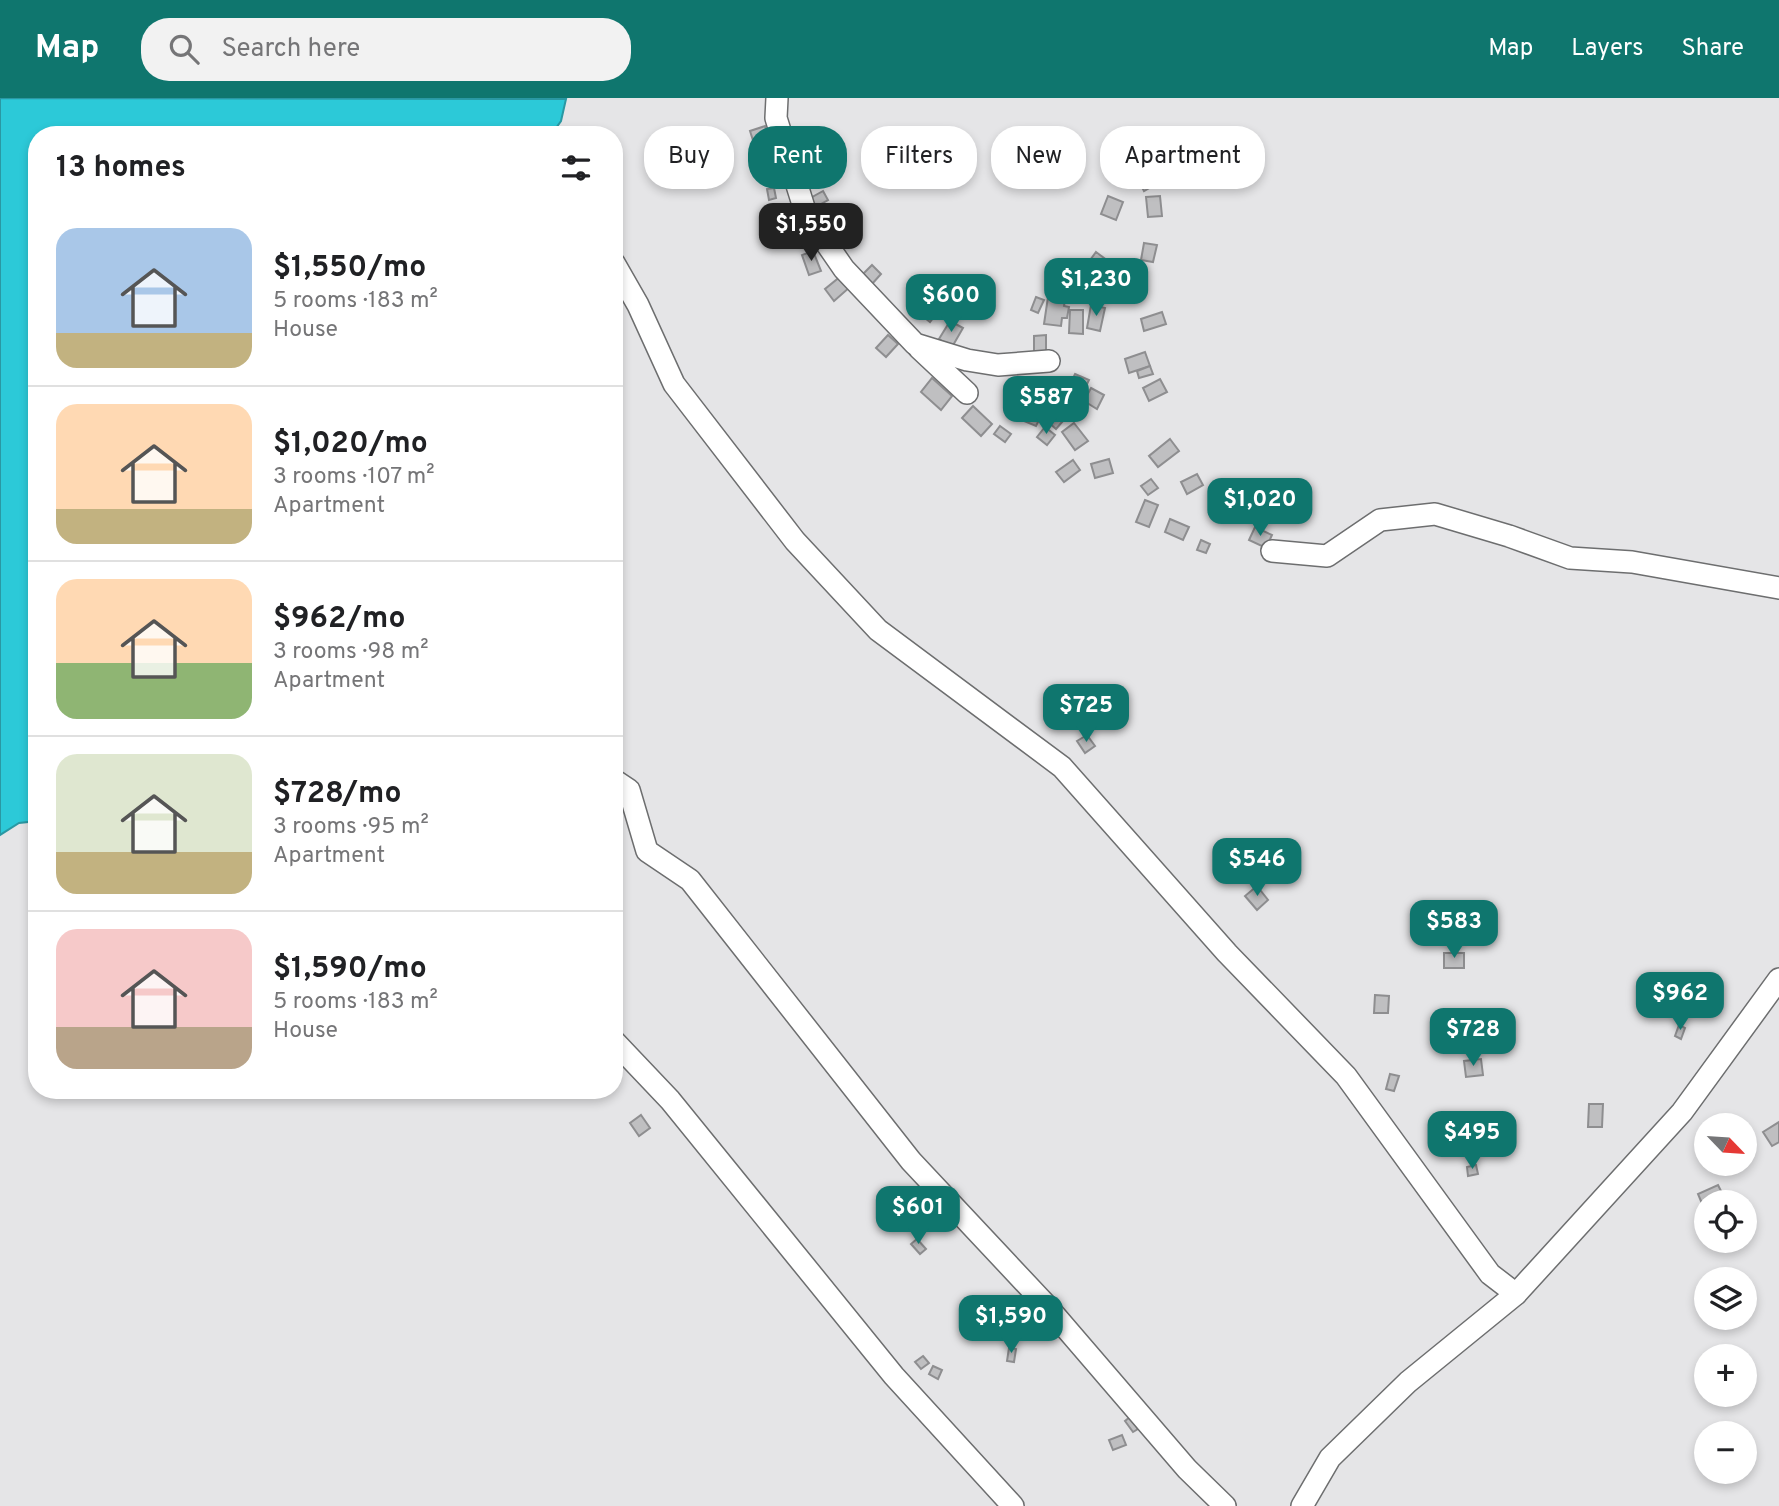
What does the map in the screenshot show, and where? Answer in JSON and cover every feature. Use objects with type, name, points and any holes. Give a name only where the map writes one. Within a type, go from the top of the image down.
[{"type":"street","points":[[777,98],[776,118],[806,214],[844,269],[915,344],[967,393]]},
{"type":"street","points":[[623,279],[674,384],[795,541],[878,630],[1062,767],[1227,953],[1346,1076],[1490,1274],[1516,1294]]},
{"type":"street","points":[[915,344],[967,360],[998,365],[1049,361]]},
{"type":"street","points":[[1272,551],[1327,556],[1380,520],[1435,513],[1570,558],[1632,562],[1779,588]]},
{"type":"street","points":[[623,786],[629,790],[646,852],[690,880],[911,1161],[1046,1305],[1187,1469],[1225,1506]]},
{"type":"street","points":[[1302,1506],[1330,1458],[1408,1382],[1516,1294],[1682,1112],[1779,979]]},
{"type":"street","points":[[623,1050],[670,1100],[894,1376],[1013,1506]]},
{"type":"water","points":[[0,98],[566,99],[557,126],[28,126],[28,822],[19,823],[0,835]]},
{"type":"building","points":[[767,189],[774,189],[776,198],[769,200]]},
{"type":"building","points":[[823,191],[828,200],[812,209],[807,200]]},
{"type":"building","points":[[1108,196],[1123,202],[1116,220],[1101,214]]},
{"type":"building","points":[[1160,196],[1162,216],[1148,217],[1146,197]]},
{"type":"building","points":[[790,212],[794,232],[780,235],[776,215]]},
{"type":"building","points":[[851,217],[860,229],[835,247],[827,235]]},
{"type":"building","points":[[1144,243],[1157,245],[1153,262],[1141,260]]},
{"type":"building","points":[[813,251],[821,271],[809,275],[802,255]]},
{"type":"building","points":[[1096,252],[1108,261],[1097,275],[1085,267]]},
{"type":"building","points":[[872,265],[881,274],[872,284],[862,275]]},
{"type":"building","points":[[841,276],[850,287],[834,301],[825,289]]},
{"type":"building","points":[[1087,283],[1087,298],[1065,299],[1064,284]]},
{"type":"building","points":[[1036,297],[1044,300],[1038,313],[1031,310]]},
{"type":"building","points":[[1048,297],[1065,300],[1064,306],[1069,307],[1067,318],[1062,318],[1061,326],[1044,324]]},
{"type":"building","points":[[928,305],[937,313],[930,322],[920,314]]},
{"type":"building","points":[[1091,305],[1105,308],[1100,331],[1087,328]]},
{"type":"building","points":[[1070,310],[1083,310],[1083,334],[1069,333]]},
{"type":"building","points":[[1162,312],[1166,324],[1144,331],[1141,319]]},
{"type":"building","points":[[950,321],[963,328],[952,347],[939,339]]},
{"type":"building","points":[[888,335],[898,344],[886,357],[876,348]]},
{"type":"building","points":[[1046,335],[1046,356],[1034,356],[1034,336]]},
{"type":"building","points":[[1145,352],[1150,366],[1129,373],[1125,359]]},
{"type":"building","points":[[1150,366],[1153,374],[1139,378],[1137,371]]},
{"type":"building","points":[[1075,374],[1089,380],[1078,402],[1065,396]]},
{"type":"building","points":[[932,378],[952,396],[941,410],[921,392]]},
{"type":"building","points":[[1160,379],[1167,392],[1149,401],[1143,388]]},
{"type":"building","points":[[1091,388],[1104,395],[1097,409],[1084,401]]},
{"type":"building","points":[[1033,400],[1046,406],[1036,426],[1024,421]]},
{"type":"building","points":[[973,406],[992,424],[981,436],[962,418]]},
{"type":"building","points":[[1061,407],[1069,414],[1056,429],[1048,422]]},
{"type":"building","points":[[1074,423],[1088,441],[1075,450],[1062,432]]},
{"type":"building","points":[[1000,426],[1011,434],[1005,442],[994,434]]},
{"type":"building","points":[[1045,427],[1055,435],[1047,445],[1037,437]]},
{"type":"building","points":[[1170,439],[1179,451],[1158,467],[1149,456]]},
{"type":"building","points":[[1109,459],[1113,473],[1095,478],[1091,464]]},
{"type":"building","points":[[1073,460],[1080,470],[1064,482],[1056,472]]},
{"type":"building","points":[[1197,474],[1203,485],[1187,494],[1181,482]]},
{"type":"building","points":[[1151,479],[1158,488],[1148,495],[1141,486]]},
{"type":"building","points":[[1145,500],[1158,505],[1149,527],[1136,522]]},
{"type":"building","points":[[1170,519],[1189,527],[1183,540],[1165,532]]},
{"type":"building","points":[[1255,527],[1272,535],[1266,548],[1249,540]]},
{"type":"building","points":[[1201,540],[1210,544],[1206,553],[1197,550]]},
{"type":"building","points":[[1087,735],[1095,746],[1085,753],[1077,741]]},
{"type":"building","points":[[1257,886],[1268,900],[1257,910],[1245,896]]},
{"type":"building","points":[[1444,953],[1464,953],[1464,968],[1444,968]]},
{"type":"building","points":[[1375,995],[1389,996],[1388,1013],[1374,1013]]},
{"type":"building","points":[[1679,1025],[1685,1028],[1681,1039],[1675,1036]]},
{"type":"building","points":[[1481,1059],[1483,1075],[1466,1077],[1464,1061]]},
{"type":"building","points":[[1390,1074],[1399,1076],[1394,1091],[1386,1089]]},
{"type":"building","points":[[1589,1104],[1603,1104],[1602,1127],[1588,1127]]},
{"type":"building","points":[[641,1115],[650,1128],[639,1136],[630,1123]]},
{"type":"building","points":[[1779,1122],[1779,1142],[1772,1146],[1763,1132]]},
{"type":"building","points":[[1476,1165],[1478,1174],[1468,1176],[1467,1167]]},
{"type":"building","points":[[1718,1185],[1720,1190],[1707,1190]]},
{"type":"building","points":[[917,1239],[926,1249],[920,1254],[911,1244]]},
{"type":"building","points":[[1009,1348],[1016,1349],[1014,1362],[1007,1361]]},
{"type":"building","points":[[923,1356],[929,1363],[921,1369],[915,1362]]},
{"type":"building","points":[[933,1366],[942,1370],[938,1379],[929,1374]]},
{"type":"building","points":[[1130,1417],[1138,1429],[1133,1432],[1125,1421]]},
{"type":"building","points":[[1122,1435],[1126,1445],[1113,1450],[1109,1440]]}]
